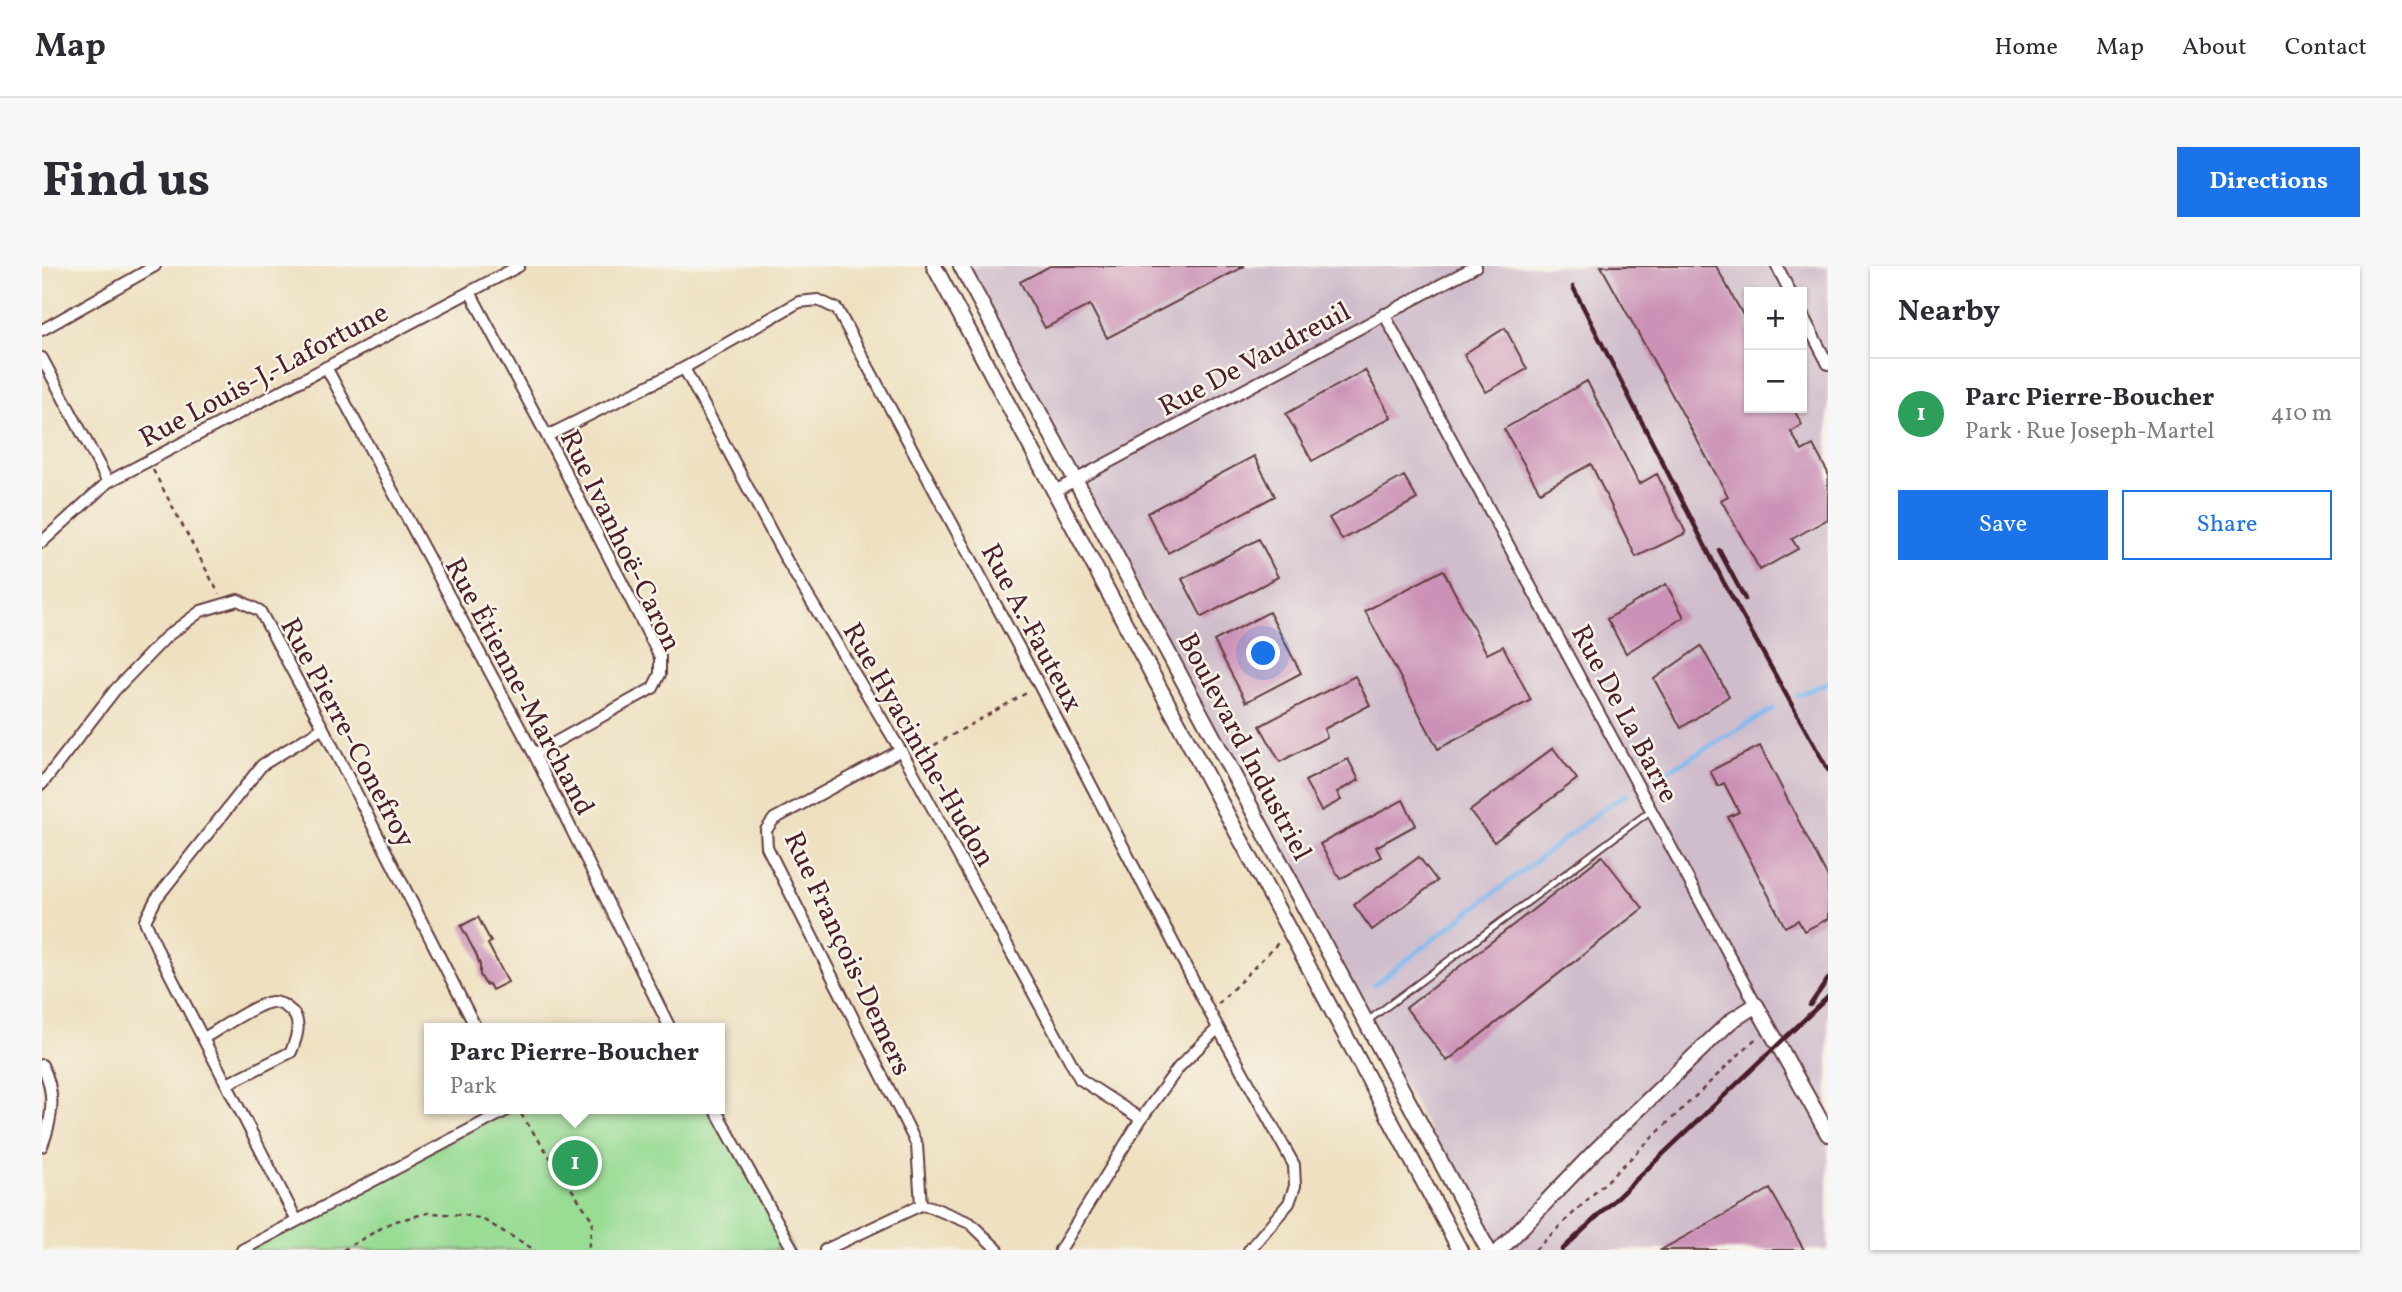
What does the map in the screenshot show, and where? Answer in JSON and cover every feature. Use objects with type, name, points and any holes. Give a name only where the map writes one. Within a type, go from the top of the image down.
[{"type":"street","points":[[42,330],[155,266]]},
{"type":"street","name":"Rue Louis-J.-Lafortune","points":[[42,542],[108,482],[519,266]]},
{"type":"street","name":"Boulevard Industriel","points":[[934,266],[1460,1250]]},
{"type":"street","name":"Boulevard Industriel","points":[[961,266],[1488,1250]]},
{"type":"street","name":"Rue De Vaudreuil","points":[[1055,491],[1476,266]]},
{"type":"street","points":[[1777,266],[1788,287]]},
{"type":"street","name":"Rue Ivanhoë-Caron","points":[[470,292],[660,657],[660,674],[653,688],[534,754]]},
{"type":"street","name":"Rue A.-Fauteux","points":[[547,436],[684,368],[799,302],[818,300],[837,309],[1039,685],[1218,1028],[1294,1165],[1295,1186],[1289,1203],[1250,1250]]},
{"type":"street","name":"Rue De La Barre","points":[[1384,314],[1650,811],[1828,1134]]},
{"type":"street","points":[[1807,324],[1828,364]]},
{"type":"street","points":[[42,358],[108,482]]},
{"type":"street","name":"Rue Étienne-Marchand","points":[[326,368],[534,754],[668,1023]]},
{"type":"street","name":"Rue Hyacinthe-Hudon","points":[[684,368],[787,561],[901,750],[1080,1079],[1141,1119]]},
{"type":"street","name":"Rue Pierre-Conefroy","points":[[224,604],[238,600],[260,611],[323,727],[473,1023]]},
{"type":"street","points":[[1119,611],[1140,601]]},
{"type":"street","points":[[42,784],[115,690],[166,637],[201,611],[224,604]]},
{"type":"street","points":[[1146,662],[1167,650]]},
{"type":"street","points":[[297,1221],[145,921],[156,899],[262,765],[323,727]]},
{"type":"street","points":[[1188,740],[1210,731]]},
{"type":"street","name":"Rue François-Demers","points":[[901,750],[774,819],[766,830],[767,847],[917,1145],[921,1205]]},
{"type":"street","points":[[1252,860],[1273,849]]},
{"type":"street","points":[[1313,974],[1334,962]]},
{"type":"street","points":[[204,1038],[259,1006],[271,1002],[284,1004],[295,1014],[298,1032],[291,1052],[227,1084]]},
{"type":"street","points":[[1500,1250],[1595,1151],[1704,1046],[1731,1021],[1756,1005]]},
{"type":"street","points":[[1341,1026],[1364,1018]]},
{"type":"street","points":[[1060,1250],[1141,1119],[1179,1067],[1218,1028]]},
{"type":"street","points":[[42,1065],[53,1099],[50,1125],[42,1146]]},
{"type":"street","points":[[242,1250],[500,1114]]},
{"type":"street","points":[[718,1114],[793,1250]]},
{"type":"street","points":[[825,1250],[921,1205],[970,1223],[998,1250]]},
{"type":"lane","points":[[1364,1018],[1650,811]]},
{"type":"path","points":[[148,461],[224,604]]},
{"type":"path","points":[[907,761],[1039,685]]},
{"type":"path","points":[[1210,1013],[1290,931]]},
{"type":"path","points":[[1535,1250],[1754,1040],[1772,1032]]},
{"type":"path","points":[[520,1114],[593,1221],[588,1250]]},
{"type":"path","points":[[343,1250],[392,1222],[428,1213],[482,1219],[535,1250]]},
{"type":"shaded area","points":[[967,266],[1828,266],[1828,1250],[1493,1250]]},
{"type":"green space","points":[[500,1114],[718,1114],[793,1250],[242,1250]]},
{"type":"building","points":[[1050,266],[1245,266],[1107,338],[1090,305],[1045,328],[1020,282]]},
{"type":"building","points":[[1601,266],[1716,266],[1744,317],[1744,413],[1796,413],[1802,425],[1791,432],[1802,451],[1813,445],[1828,473],[1828,519],[1792,539],[1798,549],[1760,570],[1721,500],[1728,496]]},
{"type":"building","points":[[1505,328],[1527,369],[1486,392],[1464,354]]},
{"type":"building","points":[[1365,370],[1391,417],[1312,461],[1286,414]]},
{"type":"building","points":[[1587,381],[1639,484],[1657,474],[1686,533],[1636,557],[1591,464],[1540,492],[1504,429]]},
{"type":"building","points":[[1254,456],[1275,496],[1168,553],[1147,513]]},
{"type":"building","points":[[1404,476],[1417,499],[1342,540],[1329,518]]},
{"type":"building","points":[[1259,539],[1278,577],[1202,617],[1182,579]]},
{"type":"building","points":[[1443,570],[1487,654],[1503,646],[1531,700],[1438,749],[1365,611]]},
{"type":"building","points":[[1666,584],[1684,617],[1626,653],[1607,619]]},
{"type":"building","points":[[1269,612],[1301,673],[1246,702],[1214,641]]},
{"type":"building","points":[[1701,646],[1729,696],[1681,728],[1654,679]]},
{"type":"building","points":[[1355,676],[1370,705],[1324,729],[1327,737],[1280,762],[1260,726]]},
{"type":"building","points":[[1760,746],[1828,878],[1828,919],[1804,931],[1798,920],[1785,927],[1728,817],[1739,812],[1724,783],[1718,786],[1710,771]]},
{"type":"building","points":[[1553,748],[1577,779],[1494,842],[1470,811]]},
{"type":"building","points":[[1348,759],[1359,780],[1337,792],[1341,800],[1321,811],[1305,781]]},
{"type":"building","points":[[1403,800],[1416,825],[1376,847],[1381,857],[1340,879],[1320,844]]},
{"type":"building","points":[[1602,856],[1643,908],[1447,1061],[1406,1008]]},
{"type":"building","points":[[1419,857],[1437,881],[1372,930],[1354,905]]},
{"type":"building","points":[[478,917],[491,942],[488,944],[508,982],[492,990],[480,975],[476,954],[461,926]]},
{"type":"building","points":[[1770,1189],[1804,1250],[1661,1250]]},
{"type":"waterway","points":[[1797,696],[1828,682]]},
{"type":"waterway","points":[[1649,782],[1773,709]]},
{"type":"waterway","points":[[1374,985],[1607,806],[1627,794]]},
{"type":"railway","points":[[1573,287],[1723,581],[1828,770]]},
{"type":"railway","points":[[1719,550],[1745,599]]},
{"type":"railway","points":[[1810,1005],[1828,979]]},
{"type":"railway","points":[[1562,1250],[1828,997]]},
{"type":"place","name":"Parc Pierre-Boucher","points":[[575,1163]]}]
